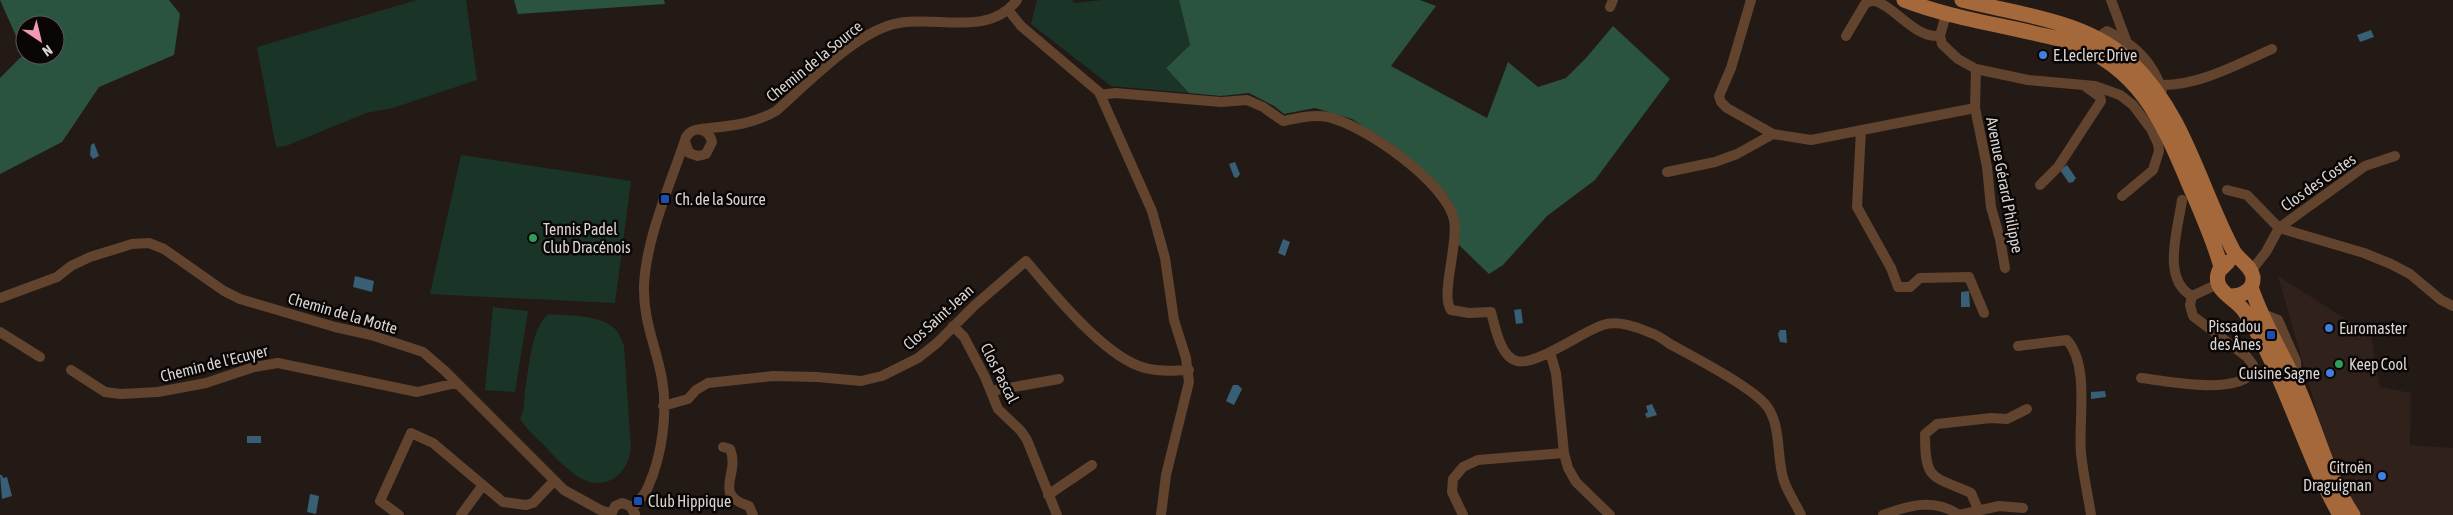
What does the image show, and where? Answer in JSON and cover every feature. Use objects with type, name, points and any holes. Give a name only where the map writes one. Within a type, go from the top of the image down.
[{"type":"main road","points":[[1904,0],[1946,14],[2068,42],[2099,55],[2125,74],[2140,90],[2156,112],[2172,143],[2211,236],[2221,267]]},
{"type":"main road","points":[[1962,0],[1985,3],[2059,22],[2097,38],[2133,64],[2165,103],[2182,134],[2234,252],[2246,266],[2253,279],[2245,293],[2231,296],[2225,294],[2218,284],[2217,275],[2221,267],[2227,262],[2246,266]]},
{"type":"main road","points":[[2250,287],[2260,313],[2298,388],[2334,482],[2352,515]]},
{"type":"main road","points":[[2231,296],[2244,312],[2277,373],[2325,485],[2340,515]]},
{"type":"street","points":[[1017,0],[1009,12],[1021,26],[1083,76],[1100,95],[1152,211],[1165,258],[1174,320],[1189,370],[1188,382],[1166,475],[1161,515]]},
{"type":"street","points":[[1751,0],[1731,68],[1720,96],[1721,102],[1727,108],[1772,134]]},
{"type":"street","points":[[1846,36],[1864,4],[1872,0],[1880,2],[1922,33],[1931,37],[1940,36]]},
{"type":"street","points":[[2111,0],[2126,40]]},
{"type":"street","name":"Chemin de la Source","points":[[701,129],[752,123],[776,111],[857,42],[876,30],[899,23],[986,22],[1009,12]]},
{"type":"street","points":[[1946,14],[1940,36],[1942,44],[1958,59],[1976,69],[2028,80],[2095,86],[2120,95],[2133,105],[2151,129],[2158,144],[2158,158],[2153,170],[2122,196]]},
{"type":"street","points":[[2097,38],[2107,31],[2126,40],[2144,58],[2160,85],[2165,103]]},
{"type":"street","points":[[2160,85],[2172,86],[2210,76],[2272,49]]},
{"type":"street","name":"Avenue Gérard Philippe","points":[[1976,69],[1975,108],[1987,168],[1991,207],[2000,239],[2005,268]]},
{"type":"street","points":[[2040,185],[2058,167],[2101,101],[2100,97],[2083,85]]},
{"type":"street","points":[[1100,95],[1115,93],[1222,102],[1247,100],[1263,107],[1283,121],[1318,115],[1347,123],[1407,161],[1425,176],[1450,209],[1454,219],[1455,243],[1448,295],[1451,310],[1469,313],[1491,312],[1497,334],[1505,350],[1512,359],[1517,361],[1525,361],[1550,352],[1604,324],[1616,323],[1652,333],[1745,388],[1765,404],[1770,411],[1784,482],[1801,515]]},
{"type":"street","name":"Avenue Gérard Philippe","points":[[1772,134],[1811,140],[1975,108]]},
{"type":"street","points":[[676,172],[696,156],[706,154],[712,142],[726,126]]},
{"type":"street","points":[[611,514],[615,506],[622,503],[634,512],[648,489],[655,470],[660,447],[663,406],[662,379],[646,324],[644,284],[649,256],[665,199],[676,172],[685,141],[689,133],[701,129],[709,134],[712,142]]},
{"type":"street","points":[[1861,130],[1857,207],[1890,268],[1895,283],[1898,287],[1910,287],[1920,278],[1969,277],[1984,313]]},
{"type":"street","points":[[1667,172],[1715,162],[1737,154],[1772,134]]},
{"type":"street","points":[[685,141],[687,150],[696,156]]},
{"type":"street","name":"Clos des Costes","points":[[2246,266],[2266,252],[2280,228],[2365,166],[2395,156]]},
{"type":"street","points":[[2228,190],[2247,195],[2280,228],[2364,253],[2392,264],[2410,274],[2442,300],[2453,306]]},
{"type":"street","points":[[2182,200],[2173,260],[2176,278],[2182,291],[2192,296]]},
{"type":"street","name":"Chemin de la Motte","points":[[0,298],[57,277],[71,266],[90,257],[132,244],[149,243],[164,250],[224,291],[240,299],[335,327],[371,335],[423,352],[456,382],[554,481],[581,500],[602,512],[611,514]]},
{"type":"street","name":"Clos Saint-Jean","points":[[663,406],[688,399],[696,390],[708,383],[773,376],[861,381],[882,376],[918,358],[937,343],[953,326],[1026,260],[1066,308],[1117,355],[1139,366],[1160,371],[1189,370]]},
{"type":"street","points":[[2192,296],[2218,284]]},
{"type":"street","points":[[2141,378],[2211,385],[2247,379],[2253,373],[2253,364],[2247,357],[2193,316],[2190,306],[2192,296]]},
{"type":"street","name":"Clos Pascal","points":[[953,326],[964,337],[992,391],[998,409],[1021,431],[1027,440],[1057,515]]},
{"type":"street","points":[[0,332],[40,357]]},
{"type":"street","points":[[2018,346],[2067,340],[2073,346],[2079,369],[2081,452],[2092,515]]},
{"type":"street","points":[[1550,352],[1556,373],[1564,454],[1568,468],[1576,482],[1610,515]]},
{"type":"street","name":"Chemin de l'Ecuyer","points":[[71,370],[104,392],[121,394],[158,392],[206,383],[254,367],[278,363],[417,392],[456,382]]},
{"type":"street","points":[[992,391],[1060,379]]},
{"type":"street","points":[[1978,509],[1971,493],[1941,480],[1928,470],[1925,460],[1925,434],[1937,424],[1991,418],[2007,419],[2027,409]]},
{"type":"street","points":[[399,515],[380,501],[411,433],[433,443],[503,502],[526,506],[533,503],[554,481]]},
{"type":"street","points":[[724,447],[730,449],[734,458],[728,489],[730,496],[739,503],[749,506],[753,515]]},
{"type":"street","points":[[1463,515],[1452,492],[1453,479],[1463,467],[1478,460],[1564,454]]},
{"type":"street","points":[[1048,494],[1092,465]]},
{"type":"street","points":[[461,515],[483,485]]},
{"type":"street","points":[[1883,515],[1907,506],[1944,505],[1959,515],[1978,509],[1998,506],[2023,508]]},
{"type":"shaded area","points":[[2278,276],[2371,335],[2380,387],[2411,393],[2410,445],[2453,448],[2453,515],[2359,515],[2340,480],[2323,433]]},
{"type":"green space","points":[[0,0],[169,0],[180,14],[174,55],[99,87],[62,142],[0,174],[0,78],[15,63],[15,65],[65,65],[65,15],[15,15],[15,34]]},
{"type":"green space","points":[[417,0],[466,0],[477,80],[393,108],[366,113],[286,146],[276,147],[257,47]]},
{"type":"green space","points":[[514,0],[664,0],[665,4],[518,14]]},
{"type":"green space","points":[[1037,0],[1072,0],[1074,3],[1102,0],[1179,0],[1190,45],[1166,68],[1189,93],[1111,86],[1031,24]]},
{"type":"green space","points":[[1179,0],[1420,0],[1436,6],[1391,66],[1487,118],[1508,62],[1538,87],[1566,78],[1613,26],[1670,79],[1595,180],[1547,216],[1503,265],[1489,274],[1459,245],[1455,212],[1409,158],[1352,119],[1315,108],[1284,114],[1274,106],[1249,93],[1221,96],[1189,93],[1166,68],[1190,45]]},
{"type":"green space","name":"Tennis Padel Club Dracénois","points":[[461,155],[631,181],[615,303],[430,294]]},
{"type":"green space","points":[[493,307],[528,311],[515,392],[485,390]]},
{"type":"green space","points":[[549,314],[585,317],[603,321],[617,331],[624,346],[631,449],[623,469],[610,481],[592,482],[573,473],[530,432],[520,418],[524,409],[525,391],[535,338],[538,328]]},
{"type":"water","points":[[2371,30],[2374,37],[2360,42],[2357,35]]},
{"type":"water","points":[[94,143],[99,156],[93,159],[90,155],[91,145]]},
{"type":"water","points":[[1235,162],[1240,174],[1237,178],[1234,177],[1229,164]]},
{"type":"water","points":[[2067,165],[2076,178],[2073,182],[2069,183],[2060,170]]},
{"type":"water","points":[[1283,239],[1290,242],[1285,256],[1278,253]]},
{"type":"water","points":[[355,276],[374,281],[372,292],[353,287]]},
{"type":"water","points":[[1969,291],[1970,307],[1961,307],[1961,292]]},
{"type":"water","points":[[1521,309],[1523,323],[1516,324],[1514,310]]},
{"type":"water","points":[[1780,330],[1786,330],[1787,343],[1780,342],[1778,334]]},
{"type":"water","points":[[1233,385],[1238,385],[1242,389],[1234,405],[1226,401]]},
{"type":"water","points":[[2105,391],[2106,397],[2091,399],[2091,392]]},
{"type":"water","points":[[1652,404],[1657,415],[1647,418],[1645,414],[1648,412],[1646,406]]},
{"type":"water","points":[[247,436],[261,436],[261,443],[247,443]]},
{"type":"water","points":[[0,475],[3,478],[7,477],[12,496],[2,499]]},
{"type":"water","points":[[310,494],[319,496],[316,514],[307,512]]},
{"type":"place","name":"E.Leclerc Drive","points":[[2043,55]]},
{"type":"place","name":"Ch. de la Source","points":[[665,199]]},
{"type":"place","name":"Tennis Padel Club Dracénois","points":[[533,238]]},
{"type":"place","name":"Euromaster","points":[[2329,328]]},
{"type":"place","name":"Pissadou des Ânes","points":[[2271,335]]},
{"type":"place","name":"Keep Cool","points":[[2339,364]]},
{"type":"place","name":"Cuisine Sagne","points":[[2330,373]]},
{"type":"place","name":"Citroën Draguignan","points":[[2382,476]]},
{"type":"place","name":"Club Hippique","points":[[638,501]]}]
